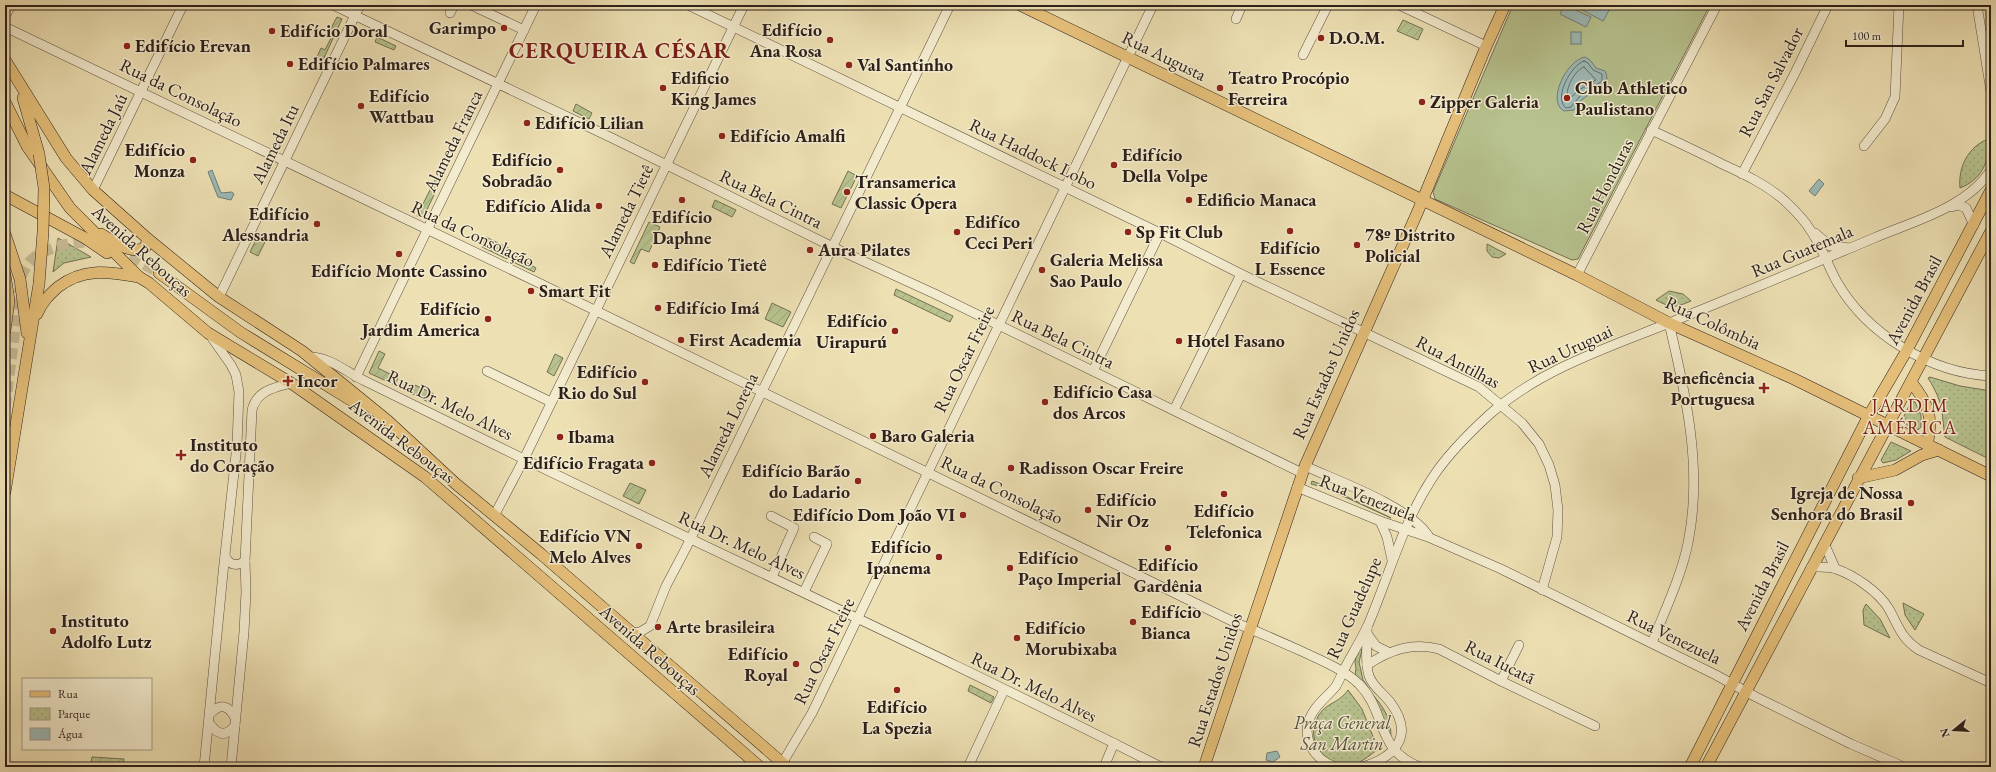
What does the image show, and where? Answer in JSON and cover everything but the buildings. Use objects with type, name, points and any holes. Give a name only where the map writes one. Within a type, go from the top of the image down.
[{"type":"main road","name":"Rua Augusta","points":[[1020,5],[1422,200]]},
{"type":"main road","name":"Rua Estados Unidos","points":[[1204,767],[1304,469],[1422,200],[1486,46],[1505,5]]},
{"type":"main road","name":"Avenida Rebouças","points":[[5,60],[70,162],[93,190],[148,239],[219,297],[309,356],[388,421],[494,516],[541,554],[783,766]]},
{"type":"main road","points":[[5,487],[39,284],[44,232],[44,188],[39,154],[19,84]]},
{"type":"main road","name":"Avenida Rebouças","points":[[5,102],[28,146],[66,202],[83,222],[139,277],[149,283],[208,333],[291,383],[369,436],[436,486],[760,767]]},
{"type":"main road","name":"Avenida Brasil","points":[[1690,767],[1868,417],[1907,350],[1974,225],[1991,190]]},
{"type":"main road","points":[[5,195],[85,238],[102,248],[116,262],[127,266]]},
{"type":"main road","name":"Rua Colômbia","points":[[1422,200],[1669,323],[1794,379],[1886,426],[1991,476]]},
{"type":"main road","points":[[83,222],[89,223],[101,234],[120,245],[133,250],[145,248],[148,244],[148,239]]},
{"type":"main road","name":"Avenida Brasil","points":[[1706,767],[1858,478],[1924,358],[1991,231]]},
{"type":"main road","points":[[5,234],[20,279],[29,340]]},
{"type":"main road","points":[[29,340],[43,301],[50,293],[69,280],[83,274],[98,272],[139,277]]},
{"type":"main road","name":"Avenida Rebouças","points":[[159,273],[240,332],[290,364],[388,421]]},
{"type":"main road","points":[[5,275],[9,300],[5,325]]},
{"type":"main road","points":[[1911,382],[1922,396],[1931,422],[1927,445]]},
{"type":"main road","points":[[1858,478],[1894,470],[1922,455],[1939,450]]},
{"type":"main road","points":[[1795,558],[1811,567]]},
{"type":"street","points":[[5,16],[11,5]]},
{"type":"street","name":"Alameda Jaú","points":[[93,190],[183,5]]},
{"type":"street","name":"Rua Bela Cintra","points":[[333,5],[1174,410],[1304,469]]},
{"type":"street","name":"Alameda Itu","points":[[219,297],[360,5]]},
{"type":"street","points":[[471,5],[524,30]]},
{"type":"street","name":"Alameda Franca","points":[[356,376],[499,85],[536,5]]},
{"type":"street","name":"Rua Haddock Lobo","points":[[688,5],[1160,233],[1241,274],[1364,331]]},
{"type":"street","name":"Alameda Tietê","points":[[494,516],[524,459],[744,5]]},
{"type":"street","name":"Alameda Lorena","points":[[632,633],[640,632],[650,626],[666,586],[690,540],[950,5]]},
{"type":"street","name":"Rua Oscar Freire","points":[[783,766],[812,713],[1153,5]]},
{"type":"street","points":[[1236,19],[1242,5]]},
{"type":"street","points":[[1303,55],[1328,5]]},
{"type":"street","points":[[1399,5],[1486,46]]},
{"type":"street","name":"Rua Honduras","points":[[1577,276],[1651,130],[1717,5]]},
{"type":"street","name":"Rua San Salvador","points":[[1742,174],[1794,75],[1828,5]]},
{"type":"street","points":[[1864,146],[1887,115],[1895,96],[1900,5]]},
{"type":"street","points":[[1977,5],[1991,92]]},
{"type":"street","name":"Rua da Consolação","points":[[5,27],[142,91],[928,473],[1343,672]]},
{"type":"street","points":[[1651,130],[1768,188],[1784,200],[1810,228],[1830,246],[1851,248]]},
{"type":"street","name":"Rua Guatemala","points":[[1669,323],[1946,208],[1973,191],[1991,170]]},
{"type":"street","name":"Rua Guatemala","points":[[1946,208],[1959,206],[1966,208],[1974,225]]},
{"type":"street","points":[[1810,228],[1837,282],[1863,317],[1907,350],[1924,358],[1956,371],[1991,376]]},
{"type":"street","points":[[1093,371],[1160,233]]},
{"type":"street","points":[[1174,410],[1241,274]]},
{"type":"street","points":[[1652,643],[1680,571],[1688,542],[1694,499],[1692,439],[1685,393],[1669,323]]},
{"type":"street","name":"Rua Uruguai","points":[[1405,529],[1432,478],[1455,449],[1502,405],[1544,377],[1577,359],[1669,323]]},
{"type":"street","name":"Rua Antilhas","points":[[1364,331],[1479,387],[1522,422],[1538,444],[1549,465],[1555,486],[1558,510],[1557,537],[1542,590]]},
{"type":"street","points":[[204,767],[237,445],[238,384],[226,358],[208,333]]},
{"type":"street","name":"Rua Dr. Melo Alves","points":[[309,356],[321,358],[524,459],[611,499],[690,540],[804,592],[856,619],[1161,767]]},
{"type":"street","points":[[487,371],[551,402]]},
{"type":"street","points":[[231,767],[244,632],[246,592],[244,561],[252,410],[257,396],[271,389],[291,383]]},
{"type":"street","points":[[237,445],[243,442],[251,447]]},
{"type":"street","name":"Rua Venezuela","points":[[1304,469],[1362,492],[1410,518],[1428,537]]},
{"type":"street","name":"Rua Venezuela","points":[[1297,487],[1380,521],[1428,537],[1652,643],[1745,692],[1851,744],[1904,767]]},
{"type":"street","points":[[771,516],[794,528],[772,577]]},
{"type":"street","points":[[1380,521],[1387,537],[1392,560]]},
{"type":"street","name":"Rua Guadelupe","points":[[1405,529],[1367,625],[1343,672],[1360,685],[1366,694],[1394,750],[1402,759],[1420,767]]},
{"type":"street","points":[[804,592],[827,544],[827,542],[814,537]]},
{"type":"street","points":[[1824,543],[1835,568]]},
{"type":"street","points":[[225,556],[228,561],[233,564],[239,564],[244,561]]},
{"type":"street","points":[[1811,567],[1835,568],[1874,591],[1883,600],[1903,636],[1909,643],[1919,650],[1991,683]]},
{"type":"street","points":[[1362,767],[1376,762],[1394,750],[1400,740],[1400,721],[1390,701],[1373,683],[1367,665],[1367,625]]},
{"type":"street","points":[[1368,636],[1376,646],[1388,652]]},
{"type":"street","points":[[1501,681],[1519,645]]},
{"type":"street","name":"Rua Iucatã","points":[[1367,665],[1388,652],[1402,647],[1428,646],[1451,654],[1501,681],[1595,726]]},
{"type":"street","points":[[1335,767],[1318,758],[1312,749],[1308,727],[1314,711],[1336,686],[1343,672]]},
{"type":"street","points":[[968,767],[1004,690]]},
{"type":"street","points":[[224,706],[232,711],[235,722],[230,732],[223,734],[216,731],[209,718],[215,708],[224,706]]},
{"type":"street","points":[[1104,767],[1114,743]]},
{"type":"green space","name":"Club Athletico Paulistano","points":[[1513,5],[1710,5],[1578,259],[1572,260],[1435,199],[1433,192]]},
{"type":"green space","points":[[337,17],[342,19],[323,60],[317,57],[321,48],[325,50],[334,32],[330,30]]},
{"type":"green space","points":[[1403,20],[1423,29],[1418,40],[1397,31]]},
{"type":"green space","points":[[377,37],[396,46],[394,50],[375,42]]},
{"type":"green space","points":[[576,104],[592,113],[589,119],[573,111]]},
{"type":"green space","points":[[1988,139],[1988,155],[1983,169],[1974,180],[1960,188],[1963,165],[1970,152]]},
{"type":"green space","points":[[848,171],[857,176],[841,208],[832,204]]},
{"type":"green space","points":[[438,174],[443,176],[424,216],[417,216]]},
{"type":"green space","points":[[715,200],[736,210],[732,217],[712,207]]},
{"type":"green space","points":[[649,222],[660,227],[649,252],[641,249],[634,264],[630,262]]},
{"type":"green space","points":[[258,236],[266,240],[258,256],[250,252]]},
{"type":"green space","points":[[486,237],[512,250],[507,259],[482,247]]},
{"type":"green space","points":[[58,238],[91,257],[64,263],[53,272]]},
{"type":"green space","points":[[1487,244],[1506,254],[1499,258],[1492,257],[1487,251]]},
{"type":"green space","points":[[516,256],[536,268],[534,272],[513,262]]},
{"type":"green space","points":[[896,289],[953,316],[950,322],[894,295]]},
{"type":"green space","points":[[1669,291],[1683,294],[1691,301],[1677,306],[1669,306],[1656,300]]},
{"type":"green space","points":[[772,303],[791,312],[783,327],[765,319]]},
{"type":"green space","points":[[379,351],[385,354],[378,368],[398,378],[395,385],[369,373]]},
{"type":"green space","points":[[555,354],[563,358],[554,376],[547,372]]},
{"type":"green space","points":[[1930,377],[1960,386],[1991,391],[1991,460],[1945,437],[1941,407],[1937,394],[1928,378]]},
{"type":"green space","points":[[415,385],[434,394],[430,403],[411,393]]},
{"type":"green space","points":[[1912,400],[1915,402],[1921,415],[1921,427],[1918,430],[1905,424],[1902,420]]},
{"type":"green space","points":[[1891,442],[1911,451],[1896,460],[1883,463],[1881,460]]},
{"type":"green space","points":[[1312,481],[1391,518],[1323,487],[1311,484]]},
{"type":"green space","points":[[630,483],[646,490],[639,504],[623,496]]},
{"type":"green space","points":[[1903,603],[1924,614],[1915,630],[1905,615]]},
{"type":"green space","points":[[1866,604],[1880,619],[1890,638],[1864,625],[1863,610]]},
{"type":"green space","name":"Praça General San Martin","points":[[1359,645],[1363,646],[1359,662],[1363,680],[1386,714],[1390,724],[1391,737],[1355,676],[1355,662]]},
{"type":"green space","points":[[970,685],[994,697],[991,703],[968,691]]},
{"type":"green space","name":"Praça General San Martin","points":[[1348,690],[1362,709],[1378,749],[1364,760],[1352,765],[1340,765],[1332,762],[1320,752],[1316,745],[1314,729],[1316,721],[1323,710],[1344,695]]},
{"type":"green space","points":[[92,757],[124,759],[123,767],[90,767]]},
{"type":"water","points":[[1564,5],[1591,17],[1586,27],[1560,14]]},
{"type":"water","points":[[1573,5],[1612,5],[1603,21]]},
{"type":"water","points":[[1571,32],[1581,32],[1581,44],[1571,44]]},
{"type":"water","points":[[1585,57],[1590,60],[1596,68],[1605,71],[1607,76],[1606,81],[1601,88],[1582,99],[1574,110],[1564,111],[1559,106],[1557,99],[1561,81],[1572,65]]},
{"type":"water","points":[[212,170],[221,193],[232,192],[234,194],[231,200],[218,197],[208,172]]},
{"type":"water","points":[[1819,179],[1824,184],[1815,196],[1809,191]]},
{"type":"water","points":[[1277,751],[1280,757],[1273,762],[1266,760],[1267,753]]},
{"type":"tunnel","points":[[5,408],[22,274],[24,269],[41,253],[65,244],[82,242],[98,244]]},
{"type":"tunnel","points":[[116,248],[159,273]]},
{"type":"place","name":"Garimpo","points":[[504,28]]},
{"type":"place","name":"Edifício Doral","points":[[272,31]]},
{"type":"place","name":"D.O.M.","points":[[1321,38]]},
{"type":"place","name":"Edifício Ana Rosa","points":[[830,40]]},
{"type":"place","name":"Edifício Erevan","points":[[127,46]]},
{"type":"place","name":"Edifício Palmares","points":[[290,64]]},
{"type":"place","name":"Val Santinho","points":[[849,65]]},
{"type":"place","name":"Edificio King James","points":[[663,88]]},
{"type":"place","name":"Teatro Procópio Ferreira","points":[[1220,88]]},
{"type":"place","name":"Club Athletico Paulistano","points":[[1567,98]]},
{"type":"place","name":"Zipper Galeria","points":[[1422,102]]},
{"type":"place","name":"Edifício Wattbau","points":[[361,106]]},
{"type":"place","name":"Edifício Lilian","points":[[527,123]]},
{"type":"place","name":"Edifício Amalfi","points":[[722,136]]},
{"type":"place","name":"Edifício Monza","points":[[193,160]]},
{"type":"place","name":"Edifício Della Volpe","points":[[1114,165]]},
{"type":"place","name":"Edifício Sobradão","points":[[560,170]]},
{"type":"place","name":"Transamerica Classic Ópera","points":[[847,192]]},
{"type":"place","name":"Edifício Daphne","points":[[682,200]]},
{"type":"place","name":"Edificio Manaca","points":[[1189,200]]},
{"type":"place","name":"Edifício Alida","points":[[599,206]]},
{"type":"place","name":"Edifício Alessandria","points":[[317,224]]},
{"type":"place","name":"Edifício L Essence","points":[[1290,231]]},
{"type":"place","name":"Edifíco Ceci Peri","points":[[957,232]]},
{"type":"place","name":"Sp Fit Club","points":[[1128,232]]},
{"type":"place","name":"78º Distrito Policial","points":[[1357,245]]},
{"type":"place","name":"Aura Pilates","points":[[810,250]]},
{"type":"place","name":"Edifício Monte Cassino","points":[[399,254]]},
{"type":"place","name":"Edifício Tietê","points":[[655,265]]},
{"type":"place","name":"Galeria Melissa Sao Paulo","points":[[1042,270]]},
{"type":"place","name":"Smart Fit","points":[[531,291]]},
{"type":"place","name":"Edifício Imá","points":[[658,308]]},
{"type":"place","name":"Edifício Jardim America","points":[[488,319]]},
{"type":"place","name":"Edifício Uirapurú","points":[[895,331]]},
{"type":"place","name":"First Academia","points":[[681,340]]},
{"type":"place","name":"Hotel Fasano","points":[[1179,341]]},
{"type":"place","name":"Incor","points":[[288,381]]},
{"type":"place","name":"Edifício Rio do Sul","points":[[645,382]]},
{"type":"place","name":"Beneficência Portuguesa","points":[[1764,388]]},
{"type":"place","name":"Edifício Casa dos Arcos","points":[[1045,402]]},
{"type":"place","name":"Baro Galeria","points":[[873,436]]},
{"type":"place","name":"Ibama","points":[[560,437]]},
{"type":"place","name":"Instituto do Coração","points":[[181,455]]},
{"type":"place","name":"Edifício Fragata","points":[[652,463]]},
{"type":"place","name":"Radisson Oscar Freire","points":[[1011,468]]},
{"type":"place","name":"Edifício Barão do Ladario","points":[[858,481]]},
{"type":"place","name":"Edifício Telefonica","points":[[1224,494]]},
{"type":"place","name":"Igreja de Nossa Senhora do Brasil","points":[[1911,503]]},
{"type":"place","name":"Edifício Nir Oz","points":[[1088,510]]},
{"type":"place","name":"Edifício Dom João VI","points":[[963,515]]},
{"type":"place","name":"Edifício VN Melo Alves","points":[[639,546]]},
{"type":"place","name":"Edifício Gardênia","points":[[1168,548]]},
{"type":"place","name":"Edifício Ipanema","points":[[939,557]]},
{"type":"place","name":"Edifício Paço Imperial","points":[[1010,568]]},
{"type":"place","name":"Edifício Bianca","points":[[1133,622]]},
{"type":"place","name":"Arte brasileira","points":[[658,627]]},
{"type":"place","name":"Instituto Adolfo Lutz","points":[[53,631]]},
{"type":"place","name":"Edifício Morubixaba","points":[[1017,638]]},
{"type":"place","name":"Edifício Royal","points":[[796,664]]},
{"type":"place","name":"Edifício La Spezia","points":[[897,690]]},
{"type":"district","name":"CERQUEIRA CÉSAR","points":[[620,50]]},
{"type":"district","name":"JARDIM AMÉRICA","points":[[1910,416]]}]
